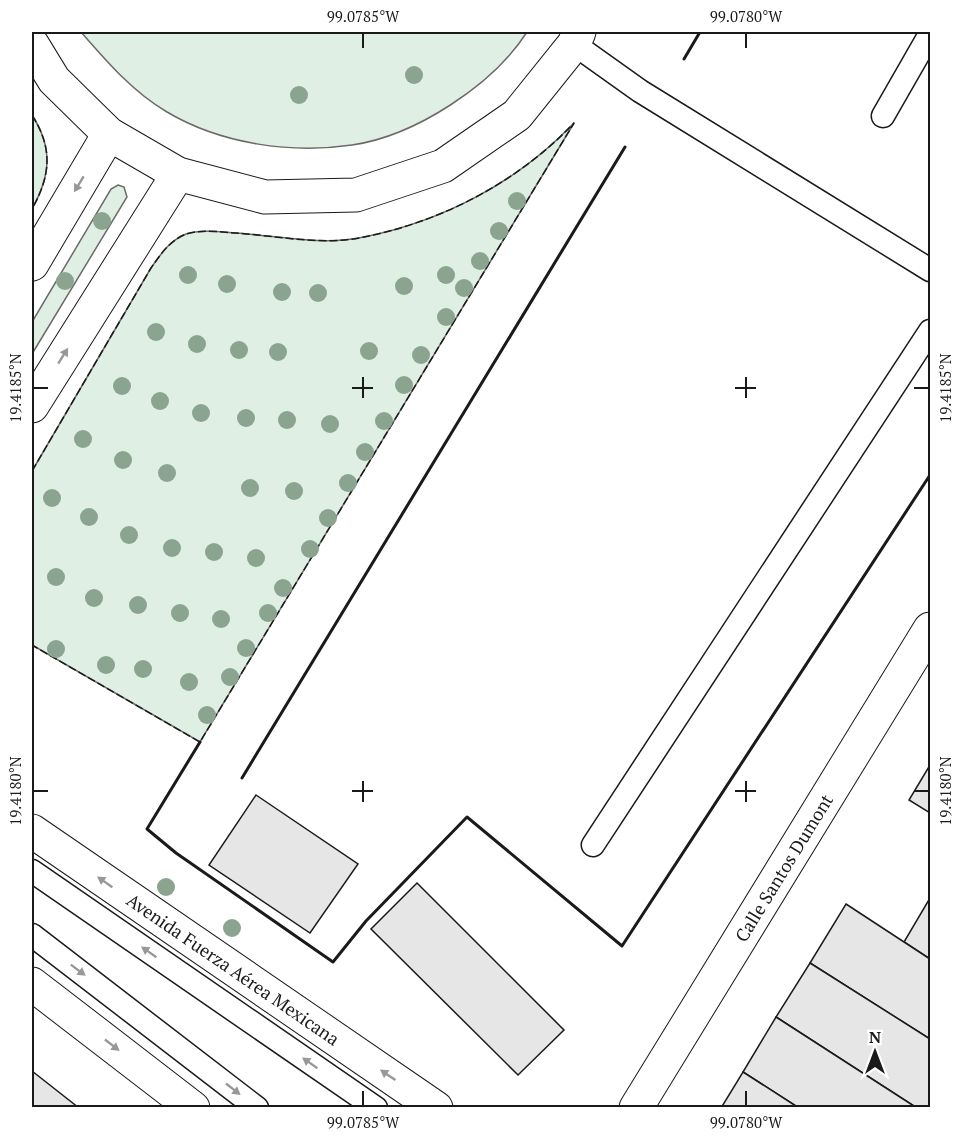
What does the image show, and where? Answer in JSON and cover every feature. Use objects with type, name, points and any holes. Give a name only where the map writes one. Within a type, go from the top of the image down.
[{"type":"street","points":[[32,44],[54,80],[109,134],[178,174],[265,197],[356,195],[442,166],[517,115],[576,38]]},
{"type":"street","points":[[32,264],[109,134]]},
{"type":"street","points":[[32,406],[178,174]]},
{"type":"street","name":"Calle Santos Dumont","points":[[636,1107],[930,629]]},
{"type":"street","name":"Avenida Fuerza Aérea Mexicana","points":[[32,831],[436,1107]]},
{"type":"street","points":[[32,984],[193,1107]]},
{"type":"lane","points":[[883,116],[930,34]]},
{"type":"lane","points":[[576,38],[640,91],[930,270]]},
{"type":"lane","points":[[593,845],[930,331]]},
{"type":"lane","points":[[32,871],[376,1107]]},
{"type":"lane","points":[[32,935],[257,1107]]},
{"type":"green space","points":[[81,32],[527,32],[494,71],[473,89],[426,119],[376,140],[352,145],[305,148],[257,144],[233,139],[188,123],[167,112],[132,86]]},
{"type":"green space","points":[[32,115],[44,139],[47,162],[43,185],[32,209]]},
{"type":"green space","points":[[574,123],[200,742],[32,645],[32,471],[151,268],[170,244],[186,234],[198,232],[333,241],[393,230],[450,209],[504,181],[552,144]]},
{"type":"green space","points":[[118,185],[124,187],[127,197],[32,354],[32,322],[111,189]]},
{"type":"building","points":[[930,765],[930,813],[909,800]]},
{"type":"building","points":[[256,795],[358,864],[310,933],[209,865]]},
{"type":"building","points":[[417,883],[564,1030],[518,1075],[371,929]]},
{"type":"building","points":[[930,898],[930,959],[904,942]]},
{"type":"building","points":[[846,904],[930,959],[930,1039],[810,963]]},
{"type":"building","points":[[810,963],[930,1039],[930,1108],[917,1108],[776,1017]]},
{"type":"building","points":[[776,1017],[917,1108],[799,1108],[743,1072]]},
{"type":"building","points":[[32,1071],[79,1108],[32,1108]]},
{"type":"building","points":[[743,1072],[799,1108],[721,1108]]},
{"type":"fence","points":[[32,115],[44,139],[47,162],[43,185],[32,209]]},
{"type":"fence","points":[[32,471],[151,268],[175,240],[192,232],[211,231],[333,241],[393,230],[450,209],[504,181],[552,144],[574,123],[200,742],[32,645]]},
{"type":"wall","points":[[684,59],[700,32]]},
{"type":"wall","points":[[242,778],[625,147]]},
{"type":"wall","points":[[200,742],[147,829],[176,853],[333,962],[366,921],[467,817],[622,946],[930,475]]}]
